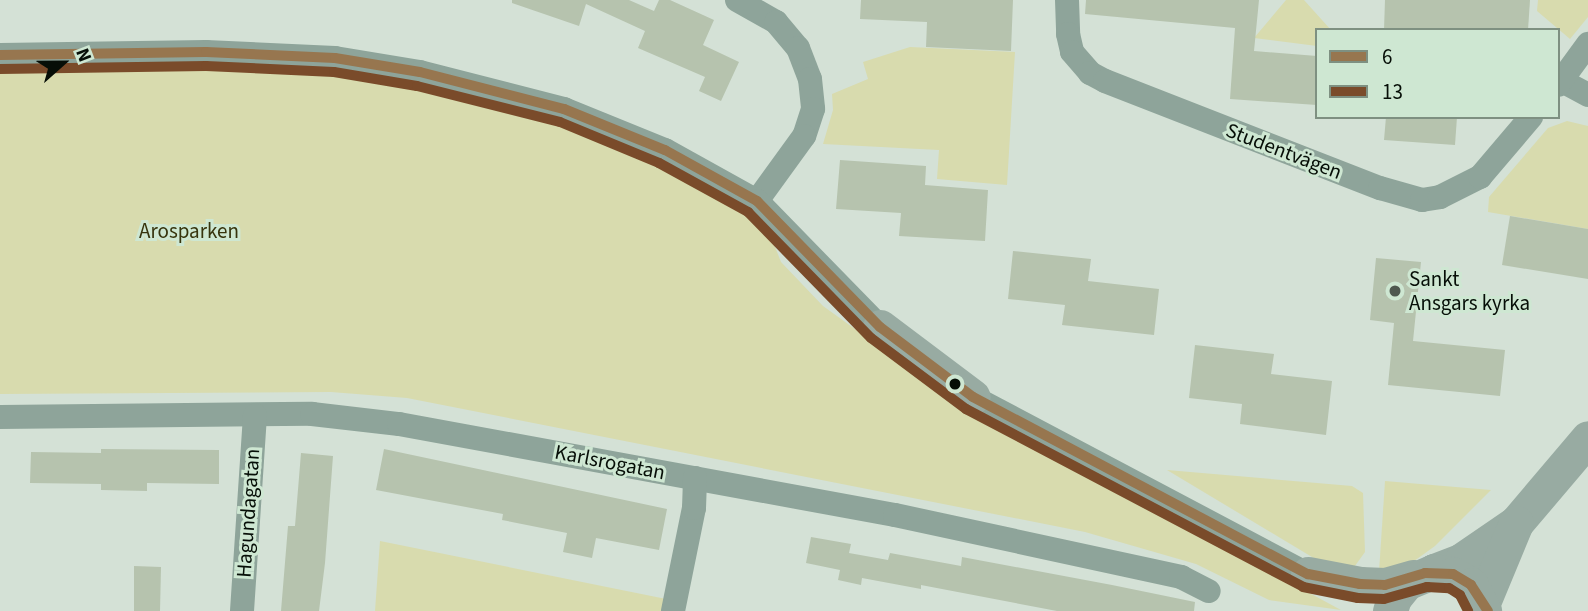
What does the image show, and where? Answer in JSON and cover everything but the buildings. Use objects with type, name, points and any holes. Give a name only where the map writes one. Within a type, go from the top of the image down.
[{"type":"street","points":[[737,0],[776,22],[798,48],[810,79],[813,108],[804,136],[757,201]]},
{"type":"street","name":"Studentvägen","points":[[1067,0],[1068,34],[1072,52],[1085,68],[1105,81],[1380,188],[1422,200],[1440,197],[1480,177],[1529,119]]},
{"type":"street","points":[[1588,44],[1560,83],[1588,95]]},
{"type":"street","points":[[0,55],[206,52],[335,58],[420,72],[564,109],[665,150],[757,201],[880,327],[974,397],[1308,574],[1365,611]]},
{"type":"street","name":"Karlsrogatan","points":[[0,418],[312,414],[399,424],[895,515],[1181,577],[1209,592]]},
{"type":"street","name":"Hagundagatan","points":[[242,611],[255,415]]},
{"type":"street","points":[[1308,574],[1360,584],[1385,585],[1462,560],[1516,523],[1588,438]]},
{"type":"street","points":[[673,611],[694,508],[695,478]]},
{"type":"street","points":[[1484,609],[1516,523]]},
{"type":"street","points":[[1390,611],[1399,590],[1424,574],[1453,574],[1471,585],[1484,609]]},
{"type":"green space","points":[[1286,0],[1304,0],[1329,28],[1315,28],[1315,46],[1254,38]]},
{"type":"green space","points":[[1538,0],[1588,0],[1588,17],[1570,39],[1537,11]]},
{"type":"green space","points":[[910,47],[1015,52],[1007,185],[937,179],[939,150],[823,144],[833,110],[832,94],[868,79],[863,62]]},
{"type":"green space","name":"Arosparken","points":[[202,68],[334,71],[416,84],[562,122],[664,164],[709,188],[770,234],[781,262],[823,306],[965,408],[1341,610],[1269,600],[1196,564],[1085,532],[407,398],[331,392],[0,394],[0,70]]},
{"type":"green space","points":[[1567,121],[1588,126],[1588,229],[1488,212],[1489,197],[1548,128]]},
{"type":"green space","points":[[1167,470],[1352,486],[1363,493],[1365,552],[1352,570],[1317,560]]},
{"type":"green space","points":[[1385,481],[1491,490],[1435,546],[1403,569],[1379,572]]},
{"type":"green space","points":[[380,541],[676,601],[673,611],[375,611]]},
{"type":"transit line","name":"6","points":[[0,55],[206,52],[335,58],[420,72],[564,109],[665,150],[757,201],[880,327],[973,397],[1308,574],[1360,584],[1385,585],[1425,573],[1453,574],[1471,585],[1488,611]]},
{"type":"transit line","name":"13","points":[[0,69],[206,66],[334,72],[417,86],[560,122],[659,163],[748,212],[871,338],[966,409],[1303,587],[1358,598],[1384,599],[1427,587],[1449,588],[1460,595],[1468,611]]},
{"type":"place","name":"Sankt Ansgars kyrka","points":[[1395,291]]}]
